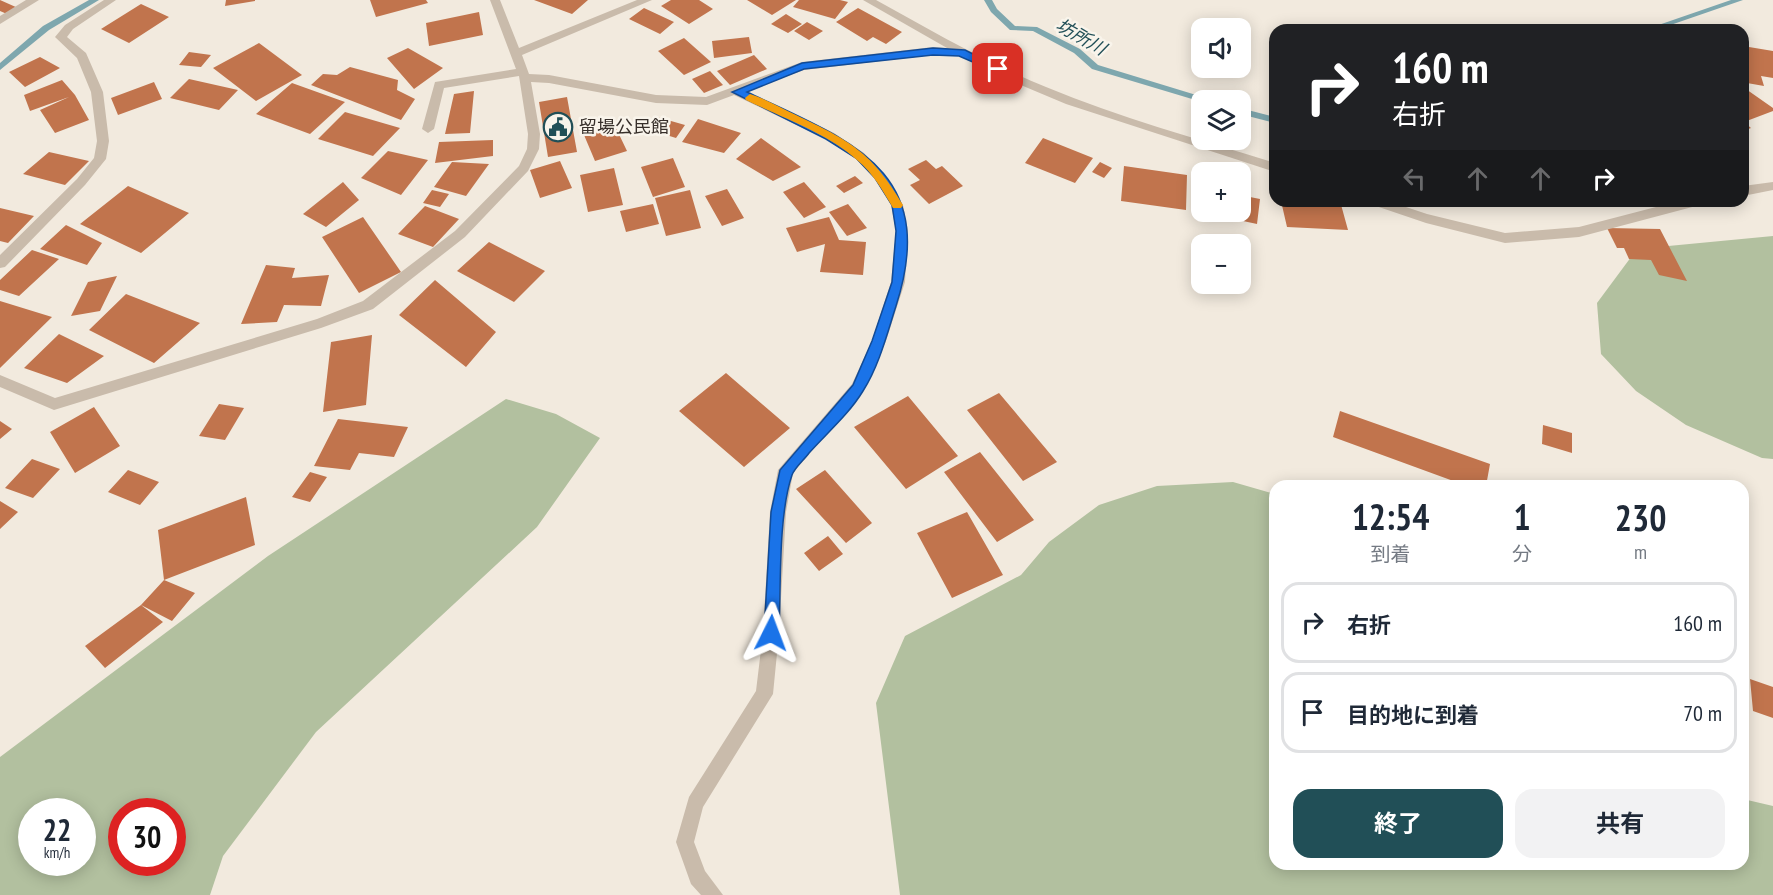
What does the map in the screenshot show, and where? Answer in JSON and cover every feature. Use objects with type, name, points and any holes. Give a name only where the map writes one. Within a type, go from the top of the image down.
[{"type":"street","points":[[0,21],[34,0]]},
{"type":"street","points":[[0,263],[81,182],[100,159],[103,141],[97,92],[82,56],[61,37],[69,27],[111,0]]},
{"type":"street","points":[[0,381],[54,404],[310,326],[368,305],[460,234],[524,168],[533,149],[534,134],[524,75],[495,0]]},
{"type":"street","points":[[515,54],[647,0]]},
{"type":"street","points":[[868,0],[961,53],[1042,90],[1131,124],[1269,166]]},
{"type":"street","points":[[428,129],[439,85],[524,75],[656,99],[707,101],[738,92],[802,66],[933,51],[961,53]]},
{"type":"street","points":[[713,895],[698,877],[685,842],[695,803],[764,694],[771,633],[778,512],[786,470],[858,388],[879,341],[898,282],[902,231],[897,205],[879,176],[860,156],[830,136],[738,92]]},
{"type":"street","points":[[1749,190],[1773,186]]},
{"type":"street","points":[[1392,207],[1505,238],[1579,232],[1673,207]]},
{"type":"green space","points":[[1773,236],[1773,459],[1762,458],[1686,425],[1636,391],[1601,354],[1597,303],[1637,249]]},
{"type":"green space","points":[[506,399],[556,414],[600,438],[537,527],[316,732],[223,856],[210,895],[0,895],[0,757],[268,556]]},
{"type":"green space","points":[[1233,482],[1269,492],[1269,870],[1749,870],[1749,800],[1773,806],[1773,895],[900,895],[876,703],[905,636],[1021,575],[1049,542],[1099,505],[1157,486]]},
{"type":"building","points":[[0,0],[18,8],[7,14],[0,11]]},
{"type":"building","points":[[226,0],[255,0],[255,1],[225,6]]},
{"type":"building","points":[[370,0],[426,0],[428,3],[376,17]]},
{"type":"building","points":[[534,0],[588,0],[572,14]]},
{"type":"building","points":[[671,0],[699,0],[713,9],[689,24],[661,6]]},
{"type":"building","points":[[747,0],[796,0],[772,15]]},
{"type":"building","points":[[799,0],[848,2],[835,19],[793,7]]},
{"type":"building","points":[[141,4],[169,17],[129,43],[101,29]]},
{"type":"building","points":[[644,8],[674,22],[660,34],[629,19]]},
{"type":"building","points":[[858,8],[902,32],[886,44],[873,37],[867,41],[836,22]]},
{"type":"building","points":[[479,12],[483,35],[429,46],[426,23]]},
{"type":"building","points":[[786,14],[802,24],[788,33],[771,24]]},
{"type":"building","points":[[807,22],[823,31],[809,40],[794,31]]},
{"type":"building","points":[[749,37],[752,53],[714,58],[712,41]]},
{"type":"building","points":[[684,38],[711,62],[684,75],[658,51]]},
{"type":"building","points":[[259,43],[302,75],[256,101],[213,68]]},
{"type":"building","points":[[1749,47],[1773,51],[1773,78],[1761,76],[1764,86],[1749,83]]},
{"type":"building","points":[[408,48],[443,68],[414,89],[387,58]]},
{"type":"building","points":[[189,52],[211,55],[201,67],[179,65]]},
{"type":"building","points":[[754,55],[767,69],[730,85],[717,71]]},
{"type":"building","points":[[40,57],[60,68],[25,87],[9,72]]},
{"type":"building","points":[[350,67],[398,80],[397,90],[415,99],[401,120],[311,85],[323,74],[337,75]]},
{"type":"building","points":[[710,71],[723,85],[704,93],[692,79]]},
{"type":"building","points":[[189,79],[238,90],[219,110],[170,98]]},
{"type":"building","points":[[62,80],[75,95],[89,120],[55,133],[40,110],[69,97],[30,111],[24,95]]},
{"type":"building","points":[[154,82],[162,99],[118,115],[111,98]]},
{"type":"building","points":[[292,83],[345,102],[310,134],[256,114]]},
{"type":"building","points":[[474,91],[470,133],[445,134],[454,94]]},
{"type":"building","points":[[1749,91],[1773,108],[1773,111],[1749,120]]},
{"type":"building","name":"留場公民館","points":[[567,97],[577,152],[548,157],[539,102]]},
{"type":"building","points":[[345,112],[400,128],[373,156],[318,139]]},
{"type":"building","points":[[657,117],[685,125],[676,138],[647,129]]},
{"type":"building","points":[[698,119],[741,133],[724,153],[682,142]]},
{"type":"building","points":[[615,126],[627,151],[595,161],[584,135]]},
{"type":"building","points":[[761,138],[801,167],[773,181],[736,159]]},
{"type":"building","points":[[1043,138],[1093,158],[1075,183],[1025,163]]},
{"type":"building","points":[[493,140],[493,156],[435,163],[439,142]]},
{"type":"building","points":[[388,151],[428,160],[401,195],[361,178]]},
{"type":"building","points":[[49,152],[89,161],[65,185],[23,174]]},
{"type":"building","points":[[673,158],[685,187],[653,197],[641,167]]},
{"type":"building","points":[[926,160],[936,169],[942,166],[963,186],[929,204],[910,185],[920,180],[908,169]]},
{"type":"building","points":[[560,161],[572,188],[540,198],[530,170]]},
{"type":"building","points":[[452,162],[489,164],[466,196],[434,187]]},
{"type":"building","points":[[1100,162],[1112,168],[1104,178],[1092,172]]},
{"type":"building","points":[[1124,166],[1187,175],[1186,210],[1121,201]]},
{"type":"building","points":[[614,168],[623,205],[588,212],[580,175]]},
{"type":"building","points":[[855,176],[863,183],[844,193],[836,186]]},
{"type":"building","points":[[343,182],[359,200],[326,227],[303,214]]},
{"type":"building","points":[[804,182],[826,207],[804,218],[783,192]]},
{"type":"building","points":[[128,186],[189,213],[141,253],[80,224]]},
{"type":"building","points":[[727,189],[744,218],[722,226],[705,196]]},
{"type":"building","points":[[432,190],[449,194],[440,207],[423,203]]},
{"type":"building","points":[[690,190],[701,228],[666,236],[655,198]]},
{"type":"building","points":[[1251,197],[1260,199],[1257,224],[1248,222],[1251,222]]},
{"type":"building","points":[[653,204],[659,224],[626,232],[620,211]]},
{"type":"building","points":[[848,204],[867,228],[847,236],[829,212]]},
{"type":"building","points":[[425,206],[459,219],[433,247],[398,234]]},
{"type":"building","points":[[1282,207],[1342,207],[1348,230],[1287,227]]},
{"type":"building","points":[[0,208],[34,216],[8,243],[0,241]]},
{"type":"building","points":[[363,217],[401,272],[359,293],[322,237]]},
{"type":"building","points":[[829,217],[839,240],[866,242],[863,275],[820,272],[825,244],[797,252],[786,228]]},
{"type":"building","points":[[66,225],[102,243],[87,265],[40,249]]},
{"type":"building","points":[[1607,228],[1660,229],[1687,281],[1659,275],[1651,260],[1629,259],[1624,248],[1617,248]]},
{"type":"building","points":[[489,242],[545,271],[514,302],[457,271]]},
{"type":"building","points":[[32,250],[59,259],[19,296],[0,290],[0,280]]},
{"type":"building","points":[[266,265],[295,268],[292,278],[329,275],[321,306],[284,305],[277,322],[241,324]]},
{"type":"building","points":[[117,276],[100,311],[71,316],[88,282]]},
{"type":"building","points":[[435,280],[496,332],[466,367],[399,315]]},
{"type":"building","points":[[126,294],[200,323],[154,363],[89,330]]},
{"type":"building","points":[[0,301],[52,317],[0,368]]},
{"type":"building","points":[[59,334],[104,356],[67,383],[24,368]]},
{"type":"building","points":[[372,335],[366,405],[323,412],[331,342]]},
{"type":"building","points":[[726,373],[790,428],[744,467],[679,411]]},
{"type":"building","points":[[999,393],[1057,462],[1023,481],[967,410]]},
{"type":"building","points":[[908,396],[958,456],[906,489],[854,427]]},
{"type":"building","points":[[219,404],[244,408],[225,440],[199,436]]},
{"type":"building","points":[[94,407],[120,446],[75,473],[50,432]]},
{"type":"building","points":[[1340,411],[1490,464],[1487,480],[1451,480],[1333,437]]},
{"type":"building","points":[[338,419],[408,427],[394,457],[359,453],[350,470],[314,466]]},
{"type":"building","points":[[0,421],[12,429],[0,439]]},
{"type":"building","points":[[1543,425],[1572,433],[1572,453],[1542,444]]},
{"type":"building","points":[[980,452],[1034,520],[997,542],[944,472]]},
{"type":"building","points":[[32,459],[60,469],[33,498],[5,488]]},
{"type":"building","points":[[128,470],[159,482],[140,505],[108,492]]},
{"type":"building","points":[[825,470],[872,523],[846,543],[796,489]]},
{"type":"building","points":[[310,472],[327,477],[310,502],[292,497]]},
{"type":"building","points":[[246,497],[255,545],[164,580],[158,530]]},
{"type":"building","points":[[0,501],[18,512],[0,529]]},
{"type":"building","points":[[967,512],[1003,575],[952,598],[917,533]]},
{"type":"building","points":[[828,536],[843,554],[819,571],[804,553]]},
{"type":"building","points":[[164,580],[195,593],[172,621],[141,605]]},
{"type":"building","points":[[141,605],[163,622],[105,668],[85,646]]},
{"type":"building","points":[[1750,679],[1773,687],[1773,718],[1753,711]]},
{"type":"waterway","points":[[0,67],[46,28],[95,0]]},
{"type":"waterway","name":"坊所川","points":[[988,0],[994,10],[1013,28],[1034,29],[1077,51],[1095,67],[1191,96]]},
{"type":"waterway","name":"坊所川","points":[[1666,24],[1739,0]]},
{"type":"waterway","name":"坊所川","points":[[1251,114],[1269,118]]},
{"type":"slow traffic","points":[[750,98],[830,136],[860,156],[879,176],[897,205]]},
{"type":"place","name":"留場公民館","points":[[558,127]]},
{"type":"route","points":[[771,633],[778,512],[786,470],[824,430],[858,388],[879,341],[898,282],[902,231],[897,205],[879,176],[860,156],[830,136],[738,92],[802,66],[933,51],[961,53],[998,69]]}]
